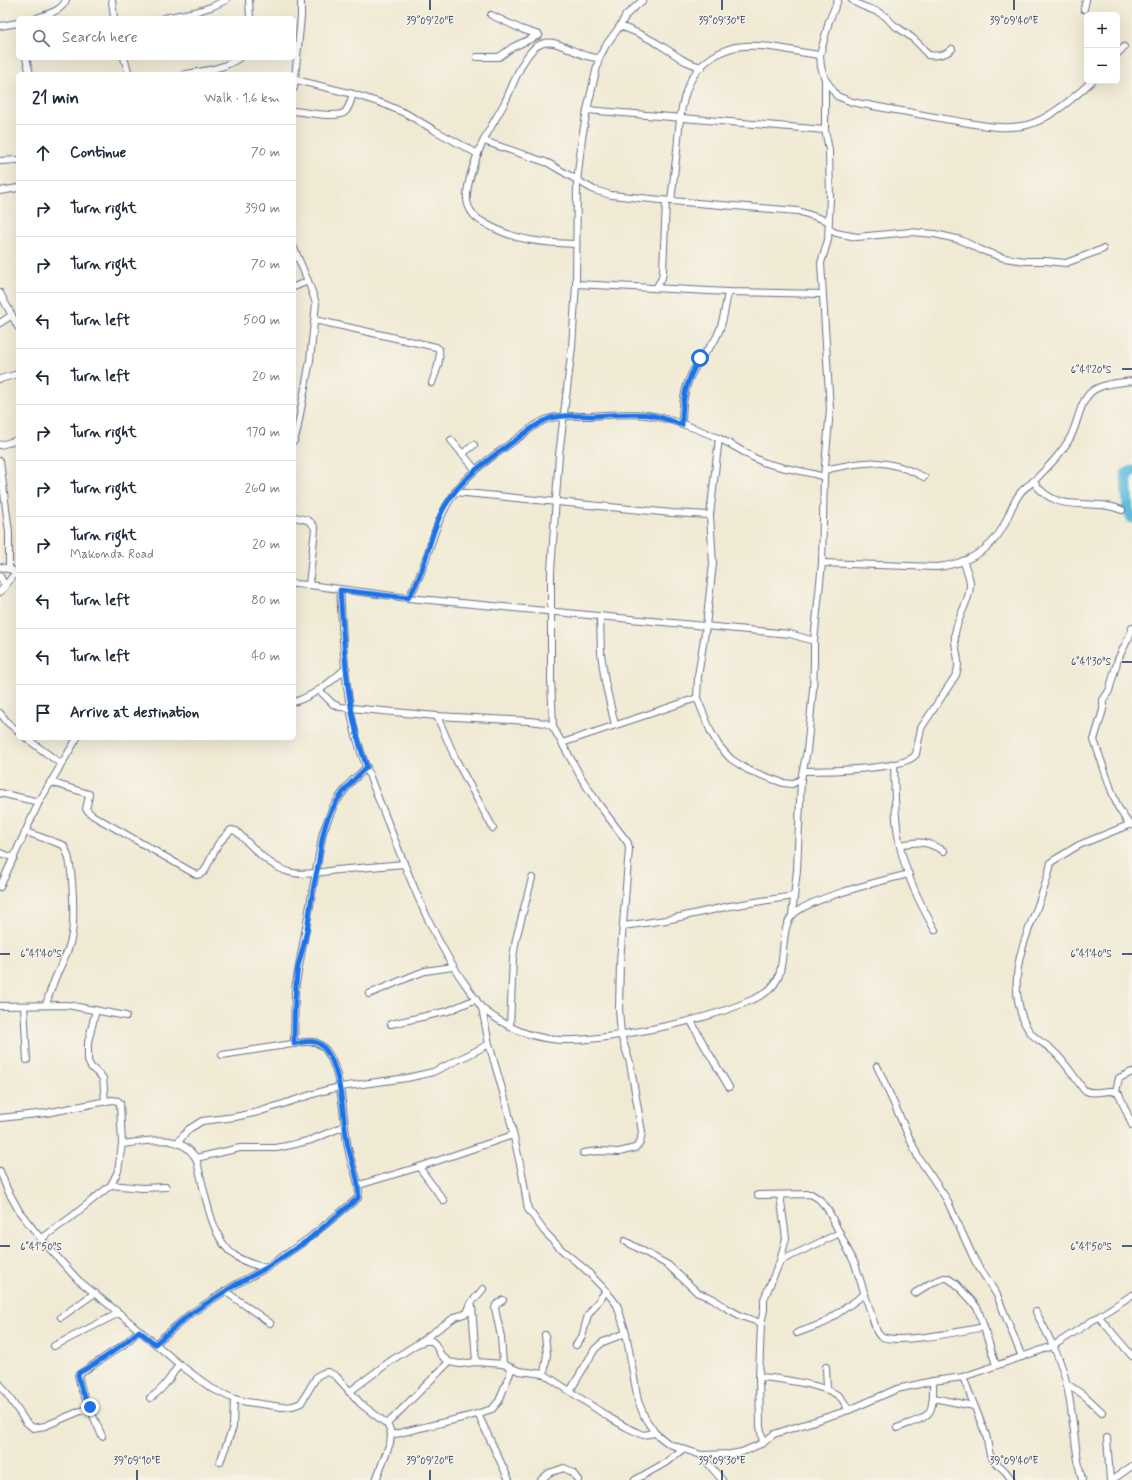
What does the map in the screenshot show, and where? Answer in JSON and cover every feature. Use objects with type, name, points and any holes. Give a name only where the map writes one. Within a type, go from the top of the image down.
[{"type":"street","points":[[42,16],[59,9],[65,4],[66,0]]},
{"type":"street","points":[[112,0],[114,16]]},
{"type":"street","points":[[174,16],[195,12],[226,0]]},
{"type":"street","points":[[249,0],[250,16]]},
{"type":"street","points":[[301,0],[302,16],[296,80],[353,94],[384,104],[407,114],[478,154]]},
{"type":"street","points":[[583,1153],[599,1151],[619,1152],[635,1148],[640,1143],[642,1132],[631,1070],[621,1035],[620,962],[629,849],[628,843],[597,802],[582,779],[553,727],[551,680],[551,571],[559,455],[572,347],[576,284],[577,182],[587,110],[599,58],[626,15],[643,0]]},
{"type":"street","points":[[838,0],[829,20],[820,55],[821,67],[825,79],[837,96],[852,102],[991,126],[1015,126],[1027,125],[1040,119],[1075,96],[1089,84]]},
{"type":"street","points":[[852,0],[864,8],[885,16],[893,24],[917,41],[928,55],[934,56],[947,53],[952,49]]},
{"type":"street","points":[[1084,9],[1086,0]]},
{"type":"street","points":[[491,15],[521,29],[539,35],[542,38],[543,43]]},
{"type":"street","points":[[0,26],[16,23]]},
{"type":"street","points":[[620,26],[639,32],[686,62],[702,67]]},
{"type":"street","points":[[477,57],[499,57],[513,47],[539,35]]},
{"type":"street","points":[[576,244],[532,241],[518,238],[493,228],[474,216],[470,210],[467,196],[478,154],[528,56],[536,46],[543,43],[557,44],[588,56],[599,58]]},
{"type":"street","points":[[656,288],[664,271],[669,201],[680,118],[689,83],[702,67],[714,56],[727,49],[744,46],[761,46],[820,55]]},
{"type":"street","points":[[1120,51],[1124,47]]},
{"type":"street","points":[[26,60],[30,72]]},
{"type":"street","points":[[125,60],[128,72]]},
{"type":"street","points":[[207,72],[235,60]]},
{"type":"street","points":[[340,590],[350,708],[355,730],[367,767],[412,885],[453,966],[482,1008],[510,1027],[534,1036],[558,1040],[590,1040],[691,1021],[756,998],[772,990],[778,980],[781,968],[786,926],[792,915],[797,870],[801,779],[813,690],[814,641],[822,563],[824,477],[830,409],[821,263],[828,240],[830,198],[829,150],[825,130],[825,79]]},
{"type":"street","points":[[296,111],[338,115],[346,111],[353,94]]},
{"type":"street","points":[[587,110],[825,130]]},
{"type":"street","points":[[484,141],[548,163],[577,182],[594,190],[612,195],[798,211],[828,222]]},
{"type":"street","points":[[0,161],[16,160]]},
{"type":"street","points":[[0,191],[16,188]]},
{"type":"street","points":[[829,229],[836,233],[857,237],[910,232],[935,234],[961,240],[981,250],[1004,258],[1066,264],[1103,249]]},
{"type":"street","points":[[296,253],[316,302],[310,360],[296,431]]},
{"type":"street","points":[[296,286],[308,281]]},
{"type":"street","points":[[576,284],[728,292],[822,294]]},
{"type":"street","points":[[682,425],[683,397],[686,385],[695,366],[715,340],[720,328],[728,292]]},
{"type":"street","points":[[0,293],[15,319],[0,323]]},
{"type":"street","points":[[315,320],[436,347],[440,355],[432,383]]},
{"type":"street","points":[[0,379],[16,375]]},
{"type":"street","points":[[822,563],[936,567],[950,566],[976,556],[991,543],[1002,529],[1021,492],[1061,453],[1071,436],[1086,398],[1092,391],[1107,384],[1132,381]]},
{"type":"street","points":[[408,598],[420,575],[436,526],[445,507],[455,492],[476,469],[540,423],[553,417],[650,415],[665,418],[719,438],[763,462],[810,472],[824,477]]},
{"type":"street","points":[[719,438],[710,515],[713,564],[706,626],[698,676],[697,698],[711,732],[719,746],[731,759],[748,770],[783,783],[792,784],[801,779]]},
{"type":"street","points":[[0,444],[16,440]]},
{"type":"street","points":[[451,440],[476,469]]},
{"type":"street","points":[[462,454],[474,445]]},
{"type":"street","points":[[0,461],[9,532],[9,569]]},
{"type":"street","points":[[825,470],[864,463],[882,463],[895,464],[924,477]]},
{"type":"street","points":[[1034,481],[1039,490],[1058,502],[1079,505],[1109,505],[1122,510]]},
{"type":"street","points":[[455,492],[672,513],[710,515]]},
{"type":"street","points":[[296,518],[311,522],[315,529],[309,585]]},
{"type":"street","points":[[803,771],[858,769],[894,764],[914,757],[916,754],[921,728],[956,675],[959,668],[955,645],[955,633],[970,590],[969,576],[963,562]]},
{"type":"street","points":[[0,567],[16,571]]},
{"type":"street","points":[[0,592],[16,573]]},
{"type":"street","points":[[0,576],[5,586]]},
{"type":"street","points":[[296,584],[408,598],[790,634],[814,641]]},
{"type":"street","points":[[600,616],[601,653],[605,682],[615,725]]},
{"type":"street","points":[[1116,1091],[1096,1094],[1089,1093],[1084,1090],[1053,1050],[1031,1034],[1020,1011],[1016,996],[1016,983],[1018,964],[1023,943],[1043,892],[1051,862],[1079,845],[1131,825],[1118,807],[1094,740],[1103,710],[1103,700],[1109,691],[1118,660],[1132,628]]},
{"type":"street","points":[[296,701],[320,691],[346,668]]},
{"type":"street","points":[[320,691],[333,704],[340,707],[436,716],[530,721],[545,723],[553,727]]},
{"type":"street","points":[[562,743],[697,698]]},
{"type":"street","points":[[0,713],[8,723],[16,729]]},
{"type":"street","points":[[436,716],[456,760],[494,828]]},
{"type":"street","points":[[29,740],[60,764]]},
{"type":"street","points":[[0,887],[39,802],[60,764],[76,740]]},
{"type":"street","points":[[894,764],[896,819],[900,844],[909,874],[935,930]]},
{"type":"street","points":[[294,1044],[296,982],[308,922],[313,883],[317,874],[323,832],[330,813],[341,795],[351,782],[367,767]]},
{"type":"street","points":[[50,782],[88,794],[90,796],[86,809],[92,815],[197,874],[204,872],[218,844],[231,830],[236,831],[275,866],[286,872],[317,874],[336,870],[404,864]]},
{"type":"street","points":[[0,793],[39,802]]},
{"type":"street","points":[[26,832],[63,845],[68,857],[71,874],[71,938],[46,1005]]},
{"type":"street","points":[[900,844],[918,842],[925,843],[944,851]]},
{"type":"street","points":[[0,853],[14,858]]},
{"type":"street","points":[[792,915],[804,906],[871,884],[909,874]]},
{"type":"street","points":[[510,1027],[513,958],[516,938],[532,878]]},
{"type":"street","points":[[623,926],[666,920],[730,906],[794,896]]},
{"type":"street","points":[[369,994],[412,976],[453,966]]},
{"type":"street","points":[[391,1024],[448,1011],[476,999]]},
{"type":"street","points":[[0,1006],[68,1005],[126,1016]]},
{"type":"street","points":[[24,1006],[27,1060]]},
{"type":"street","points":[[482,1008],[488,1044],[501,1084],[522,1173],[528,1209],[544,1231],[562,1250],[586,1270],[617,1305],[626,1333],[638,1401],[645,1418],[655,1433],[669,1444],[701,1455],[742,1452],[763,1443],[774,1434],[849,1410],[897,1389],[933,1381],[963,1377],[1053,1346],[1132,1295]]},
{"type":"street","points":[[96,1010],[88,1042],[88,1061],[91,1067],[103,1078],[106,1101]]},
{"type":"street","points":[[691,1021],[729,1087]]},
{"type":"street","points":[[155,1344],[190,1314],[225,1291],[266,1268],[308,1240],[358,1198],[359,1185],[351,1160],[340,1087],[335,1067],[322,1045],[316,1042],[311,1042],[222,1055]]},
{"type":"street","points":[[178,1142],[189,1129],[202,1121],[236,1117],[258,1112],[340,1087],[407,1078],[433,1072],[488,1044]]},
{"type":"street","points":[[876,1066],[918,1157],[946,1198],[975,1261],[997,1294],[1022,1357]]},
{"type":"street","points":[[1116,1091],[1119,1078],[1132,1072]]},
{"type":"street","points":[[1116,1091],[1119,1094],[1132,1125]]},
{"type":"street","points":[[0,1118],[46,1113],[106,1101],[115,1100],[120,1103],[122,1144],[118,1171],[111,1186],[70,1218],[41,1238]]},
{"type":"street","points":[[196,1158],[240,1148],[276,1148],[291,1145],[311,1140],[345,1126]]},
{"type":"street","points":[[359,1185],[419,1168],[513,1135]]},
{"type":"street","points":[[122,1144],[160,1140],[178,1142],[192,1151],[196,1158],[209,1208],[222,1244],[234,1256],[266,1268]]},
{"type":"street","points":[[419,1168],[444,1201]]},
{"type":"street","points":[[0,1172],[19,1211],[78,1280],[179,1364],[211,1388],[234,1399],[282,1407],[293,1406],[301,1403],[317,1376],[328,1372],[336,1376],[361,1404],[387,1424],[391,1435],[388,1451],[376,1480]]},
{"type":"street","points":[[111,1186],[142,1188],[166,1187]]},
{"type":"street","points":[[758,1195],[780,1196],[810,1194],[819,1199],[827,1208],[855,1264],[877,1332],[883,1338],[907,1339],[984,1327]]},
{"type":"street","points":[[763,1443],[760,1426],[759,1377],[761,1323],[764,1310],[764,1298],[780,1261],[786,1238],[780,1196]]},
{"type":"street","points":[[780,1261],[840,1233]]},
{"type":"street","points":[[625,1241],[668,1264],[698,1292],[712,1298],[741,1316],[761,1323]]},
{"type":"street","points":[[915,1293],[939,1279],[947,1278],[955,1283],[978,1309],[996,1365]]},
{"type":"street","points":[[349,1392],[392,1360],[455,1317],[467,1313],[472,1303],[483,1289]]},
{"type":"street","points":[[225,1291],[270,1323]]},
{"type":"street","points":[[576,1345],[582,1337],[588,1315],[606,1291]]},
{"type":"street","points":[[61,1317],[95,1293]]},
{"type":"street","points":[[797,1333],[824,1323],[865,1294]]},
{"type":"street","points":[[503,1300],[496,1305],[495,1308],[503,1364]]},
{"type":"street","points":[[472,1303],[476,1362]]},
{"type":"street","points":[[1036,1312],[1053,1346],[1067,1384],[1074,1438],[1082,1480]]},
{"type":"street","points":[[54,1346],[119,1313]]},
{"type":"street","points":[[1099,1317],[1132,1356]]},
{"type":"street","points":[[102,1436],[79,1383],[78,1375],[123,1345],[139,1331]]},
{"type":"street","points":[[570,1391],[595,1349],[603,1342],[626,1333]]},
{"type":"street","points":[[544,1374],[547,1354],[545,1335]]},
{"type":"street","points":[[417,1344],[425,1341],[432,1341],[441,1355],[449,1362],[460,1364],[476,1362],[503,1364],[527,1372],[544,1374],[610,1418],[638,1433],[648,1435],[655,1433]]},
{"type":"street","points":[[387,1424],[449,1362]]},
{"type":"street","points":[[150,1398],[167,1383],[179,1364]]},
{"type":"street","points":[[826,1367],[827,1389]]},
{"type":"street","points":[[391,1435],[478,1414],[492,1409],[499,1401],[512,1368]]},
{"type":"street","points":[[759,1377],[774,1378],[827,1389],[840,1398],[849,1410]]},
{"type":"street","points":[[963,1377],[986,1435],[990,1455],[1012,1480]]},
{"type":"street","points":[[897,1428],[925,1417],[931,1409],[933,1398],[933,1381]]},
{"type":"street","points":[[0,1384],[26,1422],[33,1428],[46,1426],[90,1407]]},
{"type":"street","points":[[1067,1384],[1091,1401],[1102,1412]]},
{"type":"street","points":[[933,1398],[974,1406]]},
{"type":"street","points":[[220,1462],[232,1427],[234,1399]]},
{"type":"street","points":[[478,1414],[509,1480]]},
{"type":"street","points":[[1107,1438],[1111,1480],[1132,1466]]},
{"type":"street","points":[[635,1480],[664,1463],[683,1449]]},
{"type":"street","points":[[701,1455],[722,1480]]},
{"type":"street","points":[[541,1480],[549,1473],[564,1468],[572,1472],[578,1480]]},
{"type":"waterway","points":[[1132,471],[1126,474],[1128,510],[1132,518]]},
{"type":"route","points":[[90,1407],[79,1383],[79,1373],[102,1360],[139,1331],[155,1344],[190,1314],[235,1285],[266,1268],[308,1240],[358,1198],[359,1185],[347,1142],[343,1101],[335,1067],[322,1045],[316,1042],[294,1044],[294,1006],[299,967],[305,942],[313,883],[317,874],[323,832],[333,807],[341,795],[351,782],[367,767],[355,730],[347,689],[340,590],[408,598],[420,575],[436,526],[445,507],[455,492],[476,469],[547,419],[564,416],[650,415],[665,418],[682,425],[683,397],[686,385],[700,358]]}]
